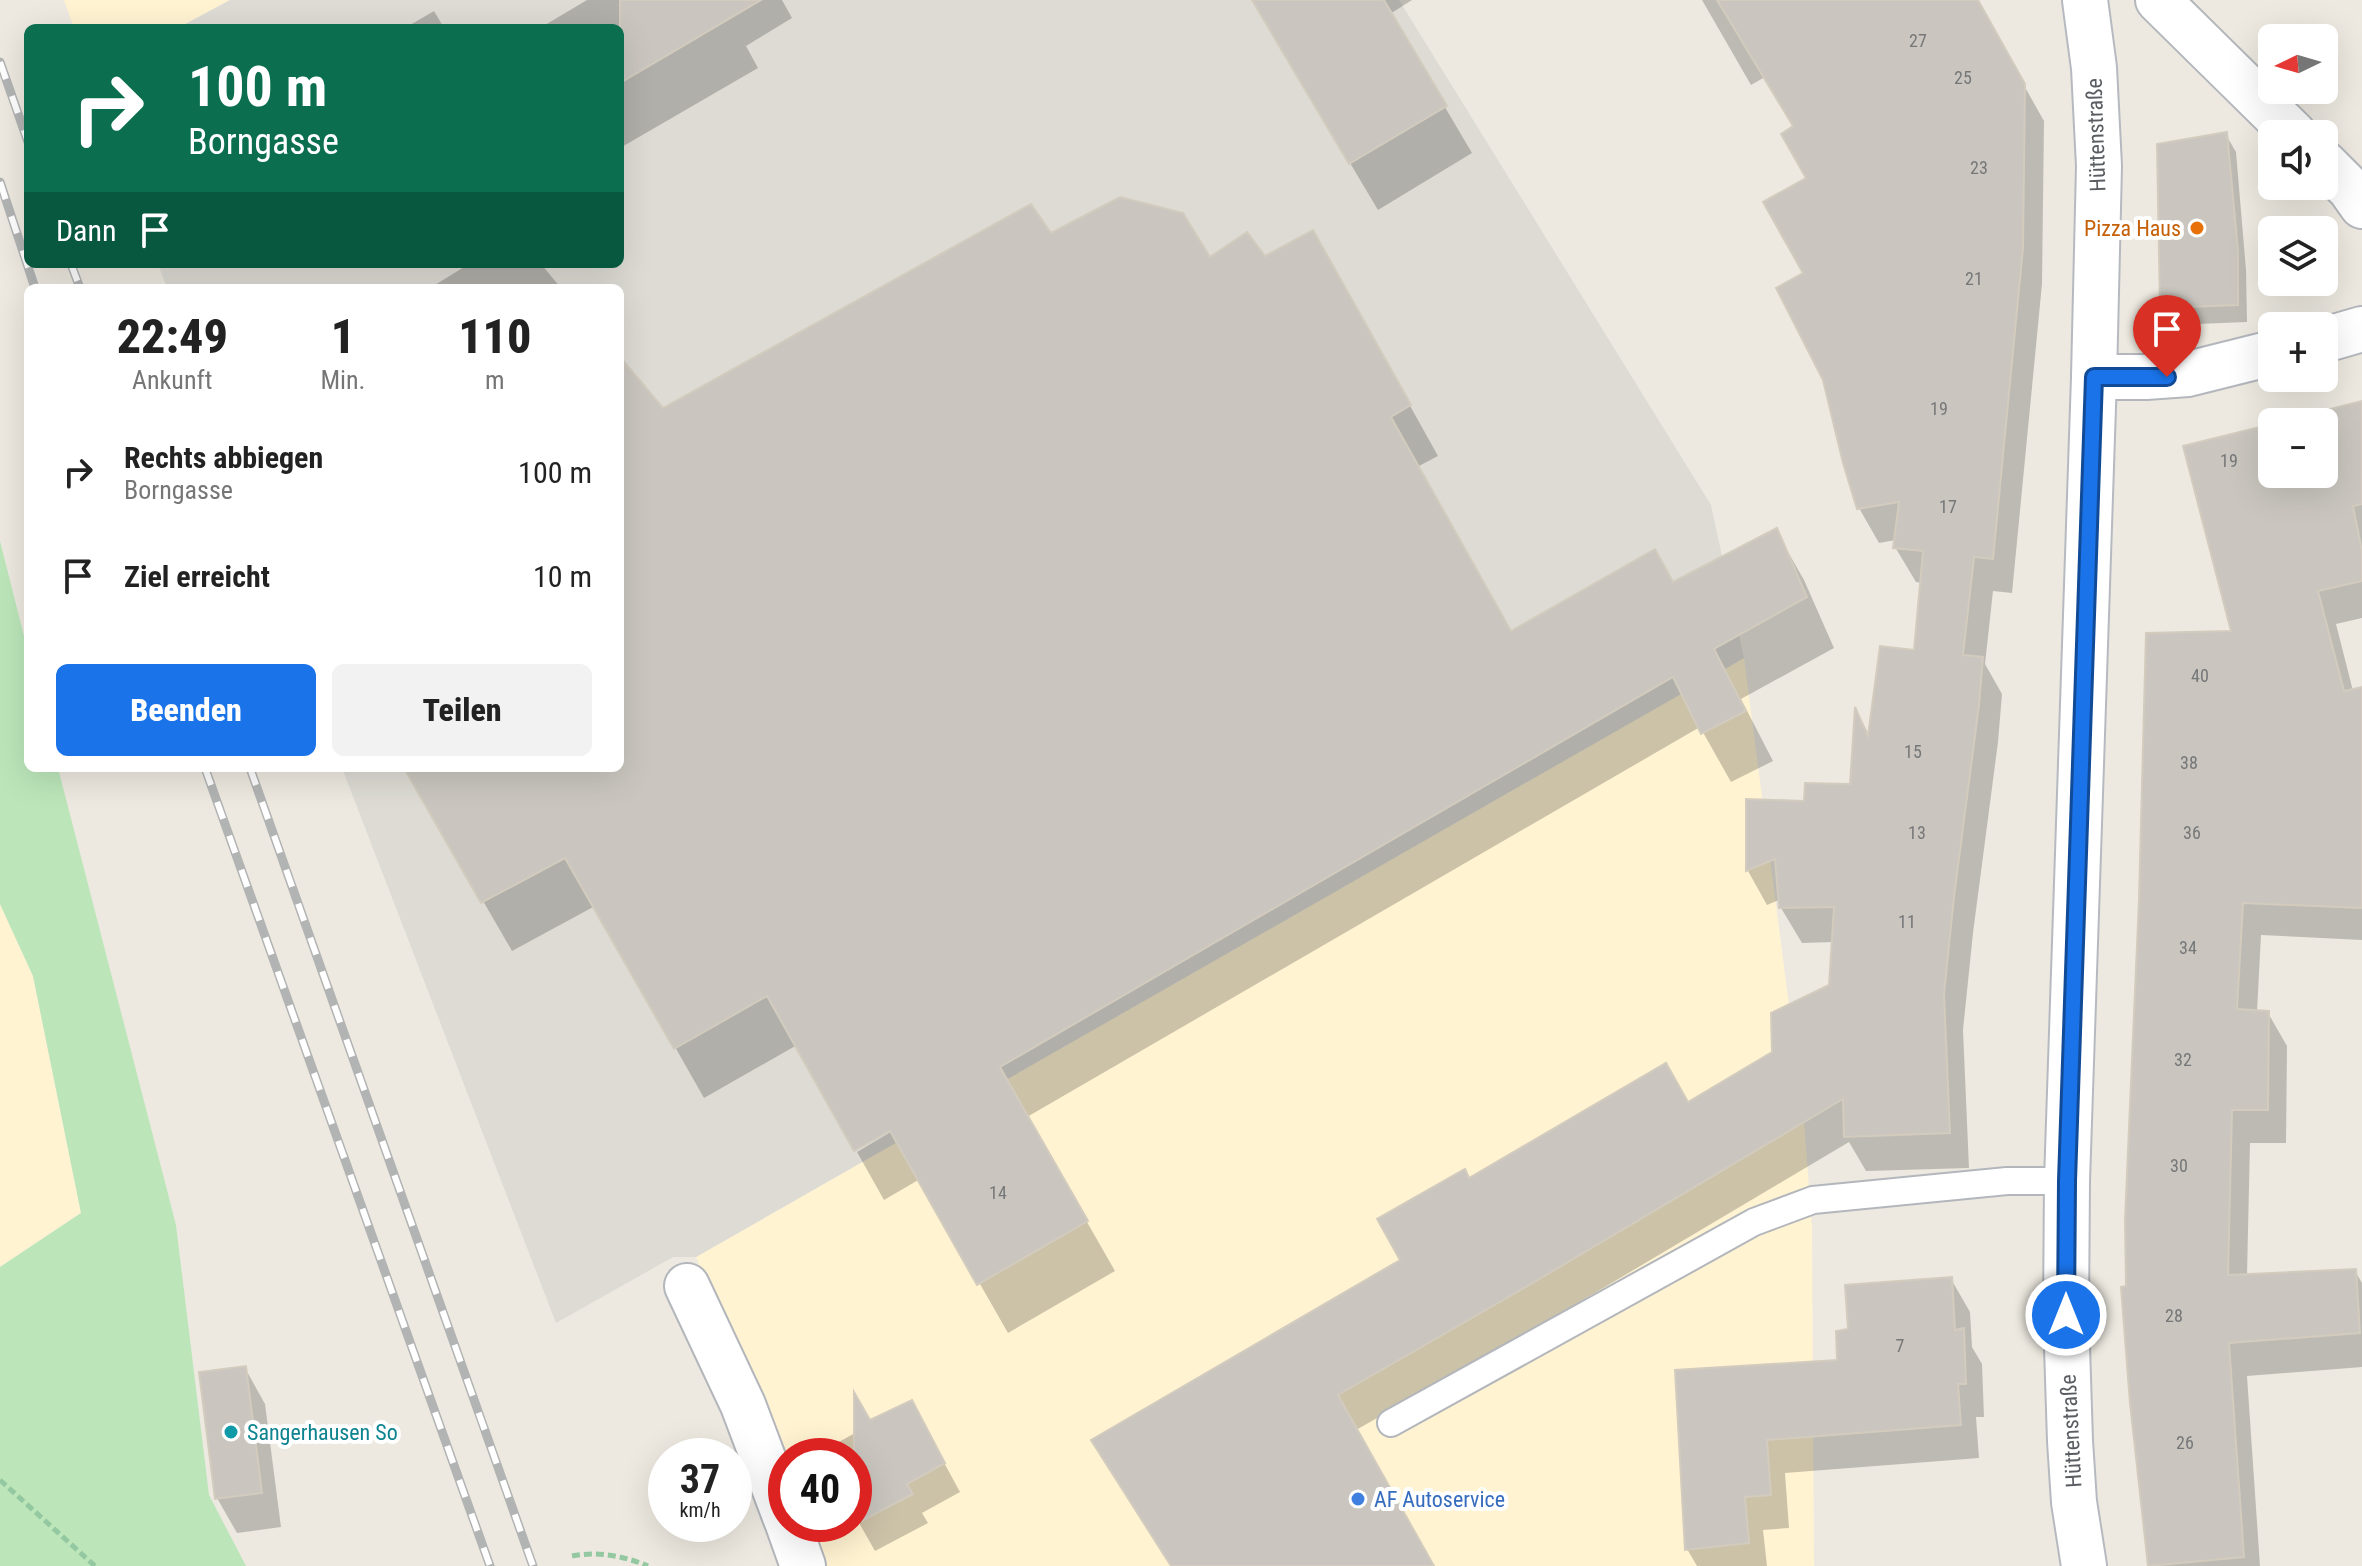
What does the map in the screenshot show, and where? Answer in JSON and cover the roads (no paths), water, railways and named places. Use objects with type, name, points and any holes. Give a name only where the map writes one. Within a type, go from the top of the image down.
[{"type":"street","name":"Hüttenstraße","points":[[2084,1566],[2074,1502],[2066,1315],[2067,1181],[2099,153],[2094,68],[2085,0]]},
{"type":"street","points":[[2158,0],[2280,120]]},
{"type":"street","points":[[2338,177],[2362,206]]},
{"type":"street","points":[[2338,336],[2362,329]]},
{"type":"street","points":[[2094,377],[2188,374],[2258,356]]},
{"type":"street","points":[[687,1286],[743,1405],[768,1471]]},
{"type":"street","points":[[794,1542],[803,1566]]},
{"type":"lane","points":[[1391,1423],[1754,1222],[1813,1200],[2007,1181],[2067,1181]]},
{"type":"railway","points":[[0,62],[24,131]]},
{"type":"railway","points":[[0,182],[24,255]]},
{"type":"railway","points":[[28,268],[34,284]]},
{"type":"railway","points":[[72,268],[78,284]]},
{"type":"railway","points":[[206,772],[490,1566]]},
{"type":"railway","points":[[251,772],[533,1566]]},
{"type":"place","name":"Pizza Haus","points":[[2197,228]]},
{"type":"place","name":"Sangerhausen So","points":[[231,1432]]},
{"type":"place","name":"AF Autoservice","points":[[1358,1499]]}]
